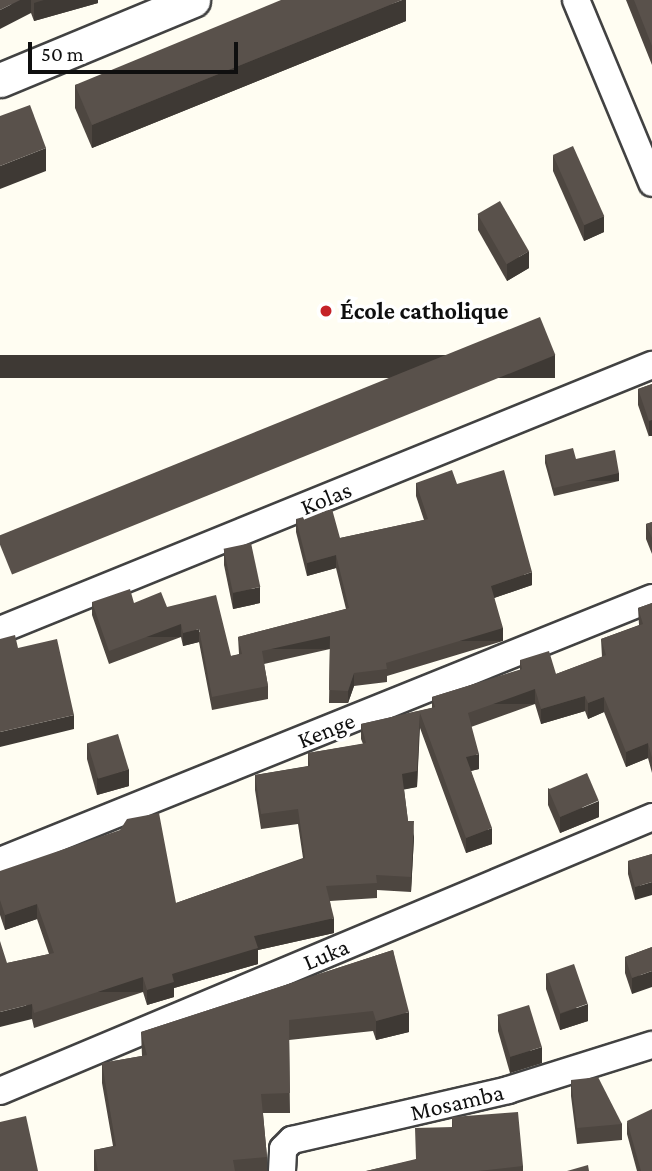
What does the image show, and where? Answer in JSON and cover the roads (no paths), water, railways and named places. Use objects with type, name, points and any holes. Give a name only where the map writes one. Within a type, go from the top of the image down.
[{"type":"street","points":[[0,79],[192,0]]},
{"type":"street","points":[[576,0],[652,183]]},
{"type":"street","name":"Kolas","points":[[0,630],[652,365]]},
{"type":"street","name":"Kenge","points":[[0,862],[652,598]]},
{"type":"street","name":"Luka","points":[[0,1091],[652,817]]},
{"type":"street","name":"Mosamba","points":[[282,1171],[284,1149],[292,1140],[522,1086],[652,1045]]},
{"type":"place","name":"École catholique","points":[[326,311]]}]
